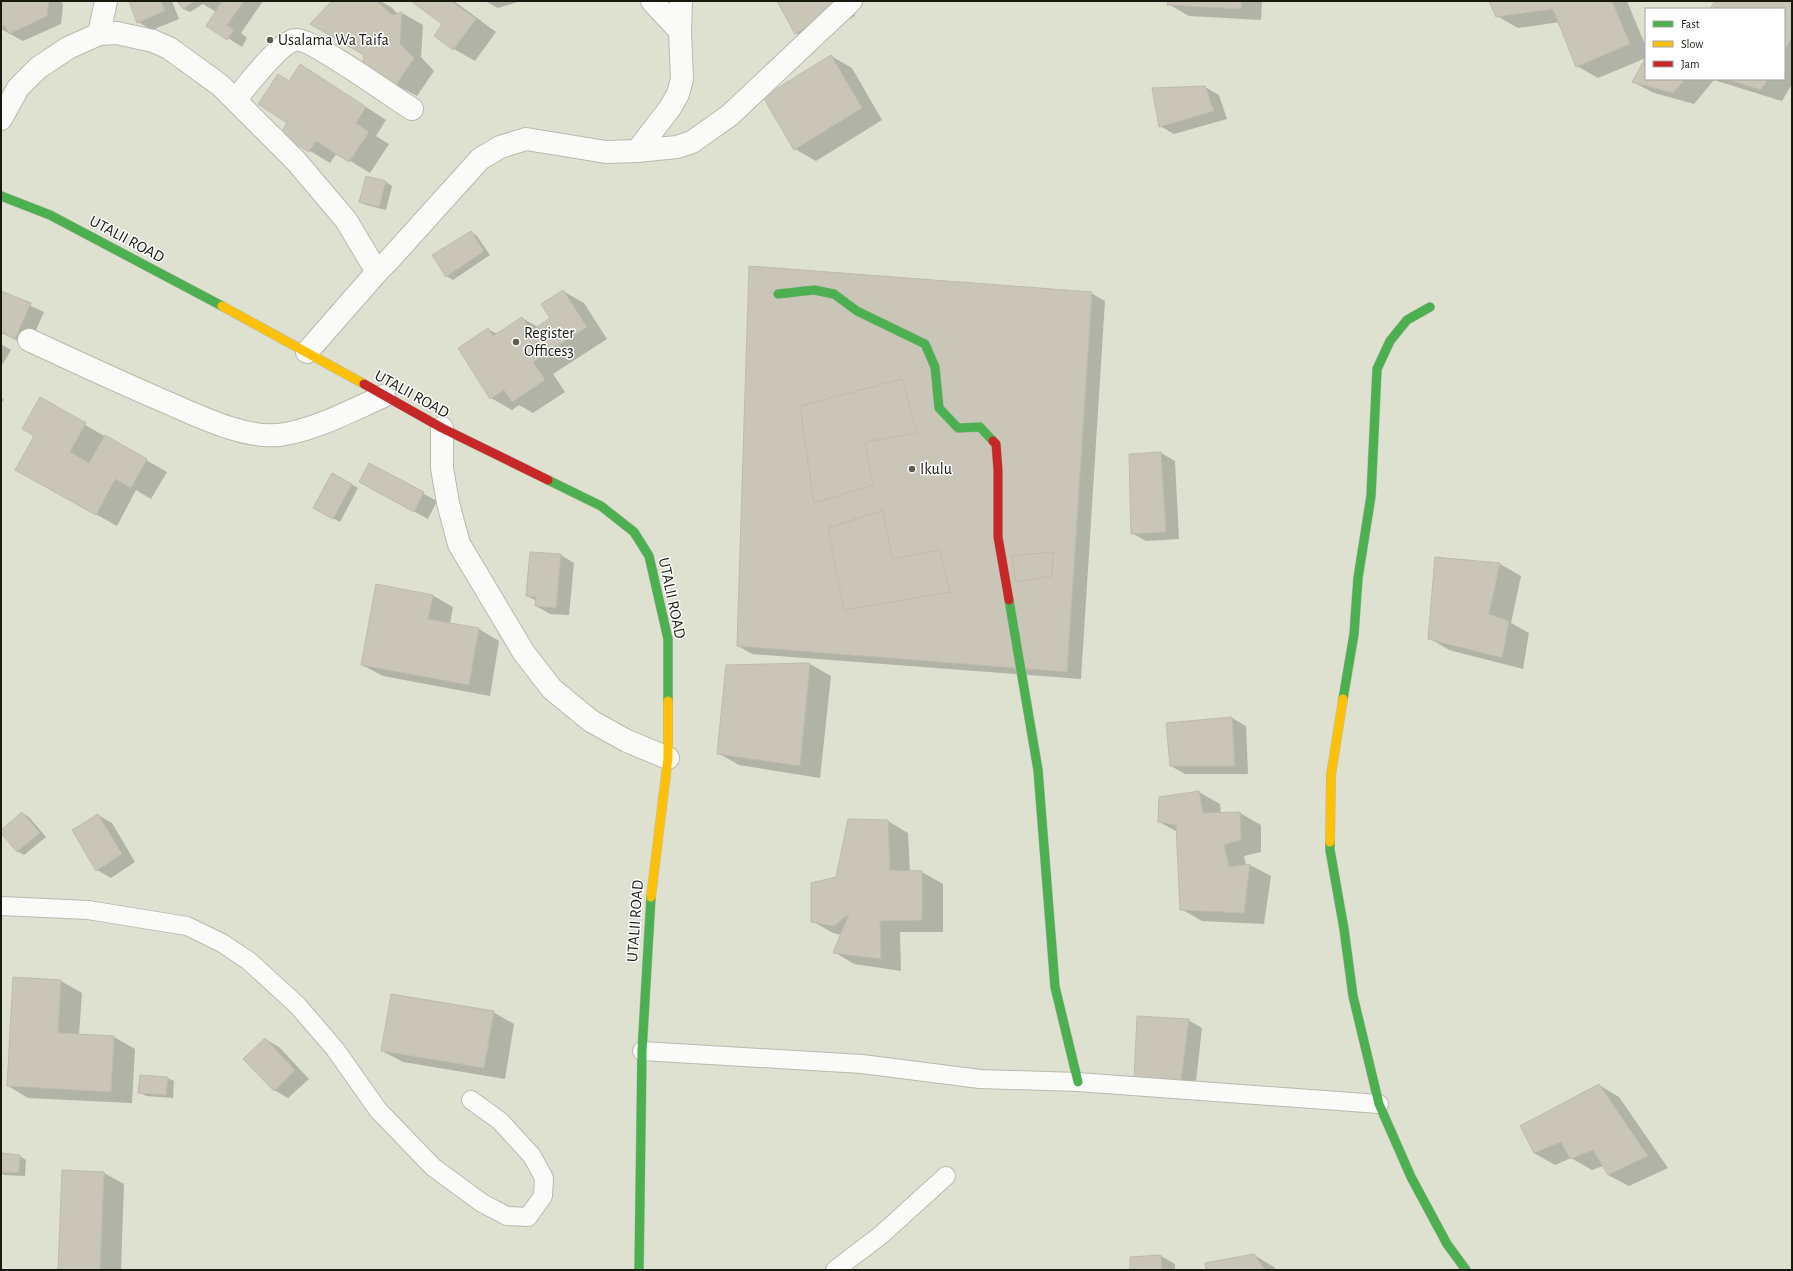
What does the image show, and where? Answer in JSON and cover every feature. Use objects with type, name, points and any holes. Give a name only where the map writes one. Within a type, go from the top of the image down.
[{"type":"street","points":[[99,34],[106,1]]},
{"type":"street","points":[[652,1],[680,30]]},
{"type":"street","points":[[637,151],[670,108],[678,94],[682,79],[680,30],[681,1]]},
{"type":"street","points":[[307,352],[377,272],[480,159],[500,147],[526,139],[606,152],[677,147],[692,142],[730,115],[851,1]]},
{"type":"street","points":[[1,119],[18,88],[38,68],[68,48],[99,34],[117,33],[139,37],[169,48],[198,68],[235,100],[296,161],[346,220],[377,272]]},
{"type":"street","points":[[235,100],[281,48],[296,40],[304,41],[339,61],[412,109]]},
{"type":"street","name":"UTALII ROAD","points":[[1,196],[50,214],[307,352],[442,428],[601,506],[634,532],[649,556],[668,638],[668,758],[651,891],[642,1052],[639,1270]]},
{"type":"street","points":[[778,294],[814,290],[834,294],[857,311],[925,344],[935,367],[939,408],[958,428],[980,427],[996,444],[998,470],[998,537],[1038,770],[1056,987],[1078,1082]]},
{"type":"street","points":[[1430,307],[1407,320],[1390,341],[1377,369],[1371,496],[1358,578],[1354,634],[1331,775],[1330,850],[1344,929],[1353,996],[1379,1104],[1410,1177],[1447,1244],[1466,1270]]},
{"type":"street","points":[[29,340],[210,421],[258,435],[284,435],[320,423],[384,396]]},
{"type":"street","points":[[442,428],[442,468],[448,503],[459,544],[524,653],[552,689],[591,721],[627,741],[668,758]]},
{"type":"lane","points":[[1,906],[88,910],[187,926],[222,943],[248,961],[298,1006],[336,1049],[378,1110],[433,1167],[482,1203],[507,1216],[528,1217],[543,1196],[544,1178],[532,1156],[500,1120],[471,1100]]},
{"type":"lane","points":[[642,1052],[862,1064],[980,1079],[1078,1082],[1379,1104]]},
{"type":"lane","points":[[835,1270],[881,1235],[946,1176]]},
{"type":"building","points":[[1,1],[49,1],[47,16],[9,34],[5,25],[1,27]]},
{"type":"building","points":[[129,1],[161,1],[165,11],[137,23]]},
{"type":"building","points":[[177,1],[195,1],[183,9]]},
{"type":"building","points":[[222,1],[244,1],[227,25],[234,30],[227,40],[206,26]]},
{"type":"building","points":[[332,1],[377,1],[392,15],[402,12],[400,44],[414,58],[396,85],[362,66],[364,55],[310,24]]},
{"type":"building","points":[[411,1],[451,1],[476,19],[453,50],[434,36],[442,24]]},
{"type":"building","points":[[777,1],[838,1],[842,8],[795,34]]},
{"type":"building","points":[[1168,1],[1241,1],[1241,9],[1167,5]]},
{"type":"building","points":[[1489,1],[1612,1],[1630,44],[1576,67],[1553,9],[1496,17]]},
{"type":"building","points":[[1715,1],[1792,1],[1792,38],[1785,49],[1785,8],[1711,8]]},
{"type":"building","points":[[831,55],[862,108],[794,150],[763,97]]},
{"type":"building","points":[[1645,59],[1645,80],[1684,80],[1673,93],[1632,82]]},
{"type":"building","points":[[300,64],[366,107],[356,123],[369,132],[349,162],[316,141],[309,152],[280,134],[287,123],[258,104],[278,74],[289,81]]},
{"type":"building","points":[[1729,80],[1767,80],[1761,90]]},
{"type":"building","points":[[1205,86],[1214,111],[1159,127],[1152,88]]},
{"type":"building","points":[[366,176],[386,181],[379,207],[359,202]]},
{"type":"building","points":[[471,231],[484,251],[446,277],[432,255]]},
{"type":"building","name":"Ikulu","points":[[749,266],[1092,292],[1067,672],[737,646]]},
{"type":"building","name":"Register Offices3","points":[[563,290],[587,327],[533,362],[545,380],[512,402],[504,390],[490,399],[458,348],[488,328],[493,336],[522,317],[531,331],[550,318],[541,304]]},
{"type":"building","points":[[1,291],[31,303],[15,339],[1,332]]},
{"type":"building","points":[[902,379],[917,433],[865,442],[873,485],[814,503],[800,406]]},
{"type":"building","points":[[40,397],[86,423],[70,452],[89,463],[105,435],[147,459],[131,488],[115,479],[96,515],[15,470],[34,436],[22,429]]},
{"type":"building","points":[[1161,452],[1166,532],[1131,534],[1129,454]]},
{"type":"building","points":[[369,463],[424,492],[414,512],[359,482]]},
{"type":"building","points":[[332,473],[352,484],[333,519],[313,508]]},
{"type":"building","points":[[883,510],[892,559],[940,550],[950,592],[844,610],[828,528]]},
{"type":"building","points":[[530,552],[561,554],[556,608],[535,606],[536,597],[526,596]]},
{"type":"building","points":[[1053,552],[1052,576],[1016,582],[1012,556]]},
{"type":"building","points":[[1435,557],[1500,563],[1489,614],[1509,621],[1502,658],[1428,639]]},
{"type":"building","points":[[376,584],[433,595],[428,619],[479,628],[469,685],[361,665]]},
{"type":"building","points":[[810,663],[800,766],[717,754],[726,665]]},
{"type":"building","points":[[1232,717],[1235,766],[1170,766],[1166,723]]},
{"type":"building","points":[[1199,791],[1203,813],[1240,812],[1241,840],[1224,845],[1229,867],[1250,864],[1244,913],[1180,910],[1176,825],[1158,822],[1159,797]]},
{"type":"building","points":[[22,812],[40,833],[17,852],[1,833],[1,830]]},
{"type":"building","points":[[98,814],[122,854],[96,871],[72,830]]},
{"type":"building","points":[[848,819],[888,820],[890,870],[922,871],[922,920],[880,921],[881,959],[833,953],[849,914],[834,926],[811,922],[811,883],[836,877]]},
{"type":"building","points":[[13,977],[61,980],[58,1033],[114,1036],[111,1092],[7,1086]]},
{"type":"building","points":[[391,994],[494,1011],[484,1068],[381,1051]]},
{"type":"building","points":[[1137,1016],[1189,1019],[1181,1082],[1134,1080]]},
{"type":"building","points":[[265,1038],[295,1070],[274,1091],[243,1059]]},
{"type":"building","points":[[140,1075],[168,1077],[166,1095],[138,1093]]},
{"type":"building","points":[[1599,1084],[1648,1156],[1608,1175],[1593,1150],[1570,1159],[1561,1142],[1534,1153],[1520,1126]]},
{"type":"building","points":[[1,1153],[20,1155],[19,1173],[1,1172]]},
{"type":"building","points":[[62,1170],[104,1172],[100,1270],[58,1270]]},
{"type":"building","points":[[1254,1254],[1265,1270],[1206,1270],[1205,1263]]},
{"type":"building","points":[[1161,1255],[1162,1270],[1130,1270],[1130,1257]]},
{"type":"traffic: fast","points":[[1,196],[50,215],[222,306]]},
{"type":"traffic: fast","points":[[778,294],[814,290],[834,294],[857,311],[925,344],[935,367],[939,408],[958,428],[980,427],[993,441]]},
{"type":"traffic: fast","points":[[1343,699],[1354,634],[1358,578],[1371,496],[1377,369],[1390,341],[1407,320],[1430,307]]},
{"type":"traffic: fast","points":[[548,480],[601,506],[634,532],[649,556],[668,639],[668,701]]},
{"type":"traffic: fast","points":[[1009,600],[1038,770],[1055,987],[1078,1082]]},
{"type":"traffic: fast","points":[[1330,842],[1353,996],[1379,1104],[1411,1177],[1447,1244],[1466,1270]]},
{"type":"traffic: fast","points":[[639,1270],[642,1051],[651,897]]},
{"type":"traffic: slow","points":[[222,306],[364,384]]},
{"type":"traffic: slow","points":[[1330,842],[1331,775],[1343,699]]},
{"type":"traffic: slow","points":[[651,897],[668,758],[668,701]]},
{"type":"traffic: jam","points":[[364,384],[442,428],[548,480]]},
{"type":"traffic: jam","points":[[993,441],[996,444],[998,470],[998,537],[1009,600]]},
{"type":"place","name":"Usalama Wa Taifa","points":[[270,40]]},
{"type":"place","name":"Register Offices3","points":[[516,342]]},
{"type":"place","name":"Ikulu","points":[[912,469]]}]
